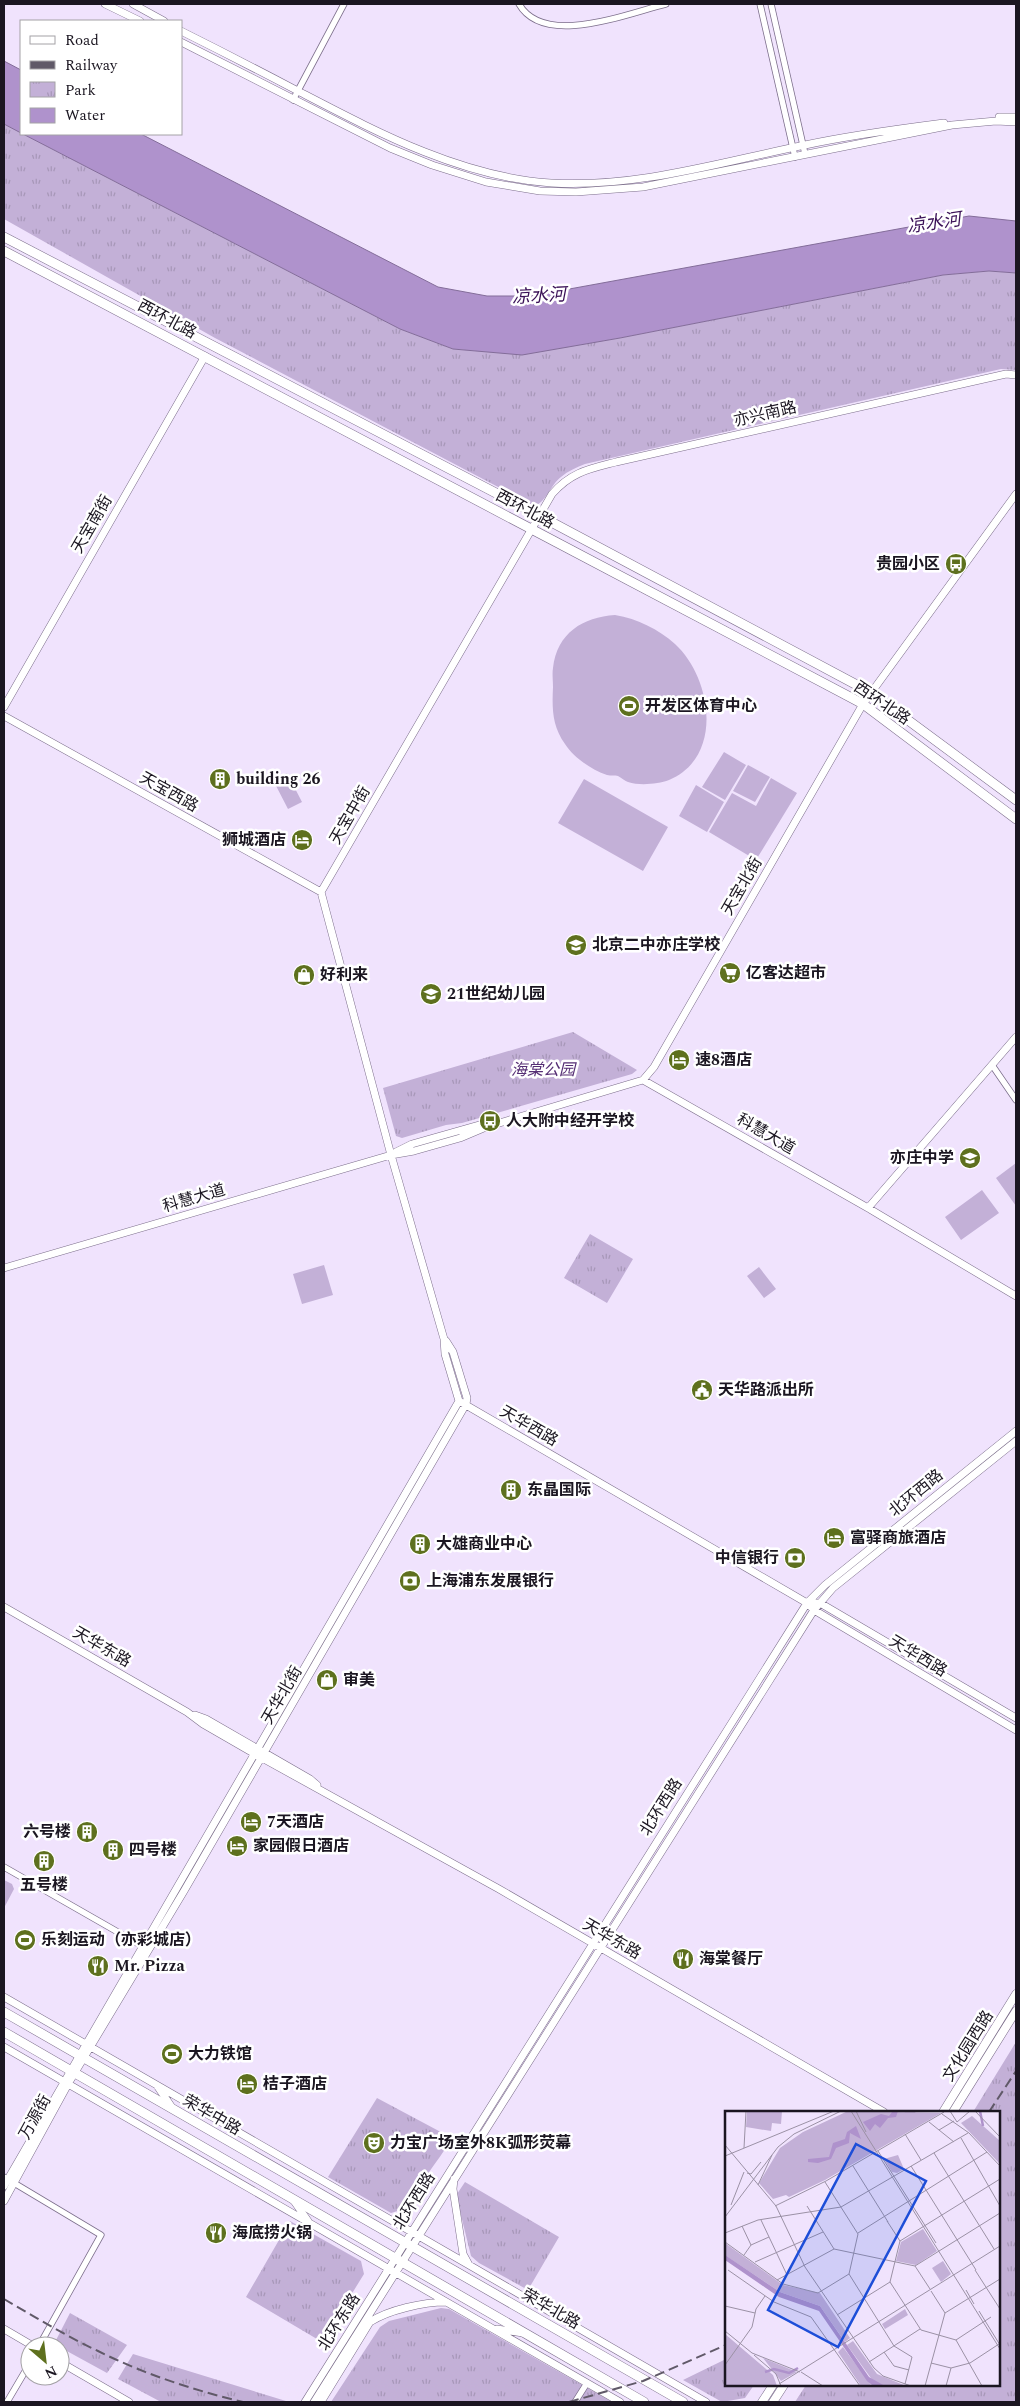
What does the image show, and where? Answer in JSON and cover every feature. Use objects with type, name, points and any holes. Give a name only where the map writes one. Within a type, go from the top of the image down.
[{"type":"main road","name":"西环北路","points":[[4,237],[540,516],[870,692],[1016,800]]},
{"type":"main road","name":"西环北路","points":[[4,251],[863,704],[1016,819]]},
{"type":"main road","name":"文化园西路","points":[[944,2111],[1016,1994]]},
{"type":"main road","name":"文化园西路","points":[[954,2111],[1016,2011]]},
{"type":"main road","name":"荣华中路","points":[[4,2012],[408,2245]]},
{"type":"main road","name":"荣华中路","points":[[4,2032],[294,2201],[400,2259]]},
{"type":"main road","name":"荣华北路","points":[[408,2245],[683,2402]]},
{"type":"main road","name":"荣华北路","points":[[400,2259],[634,2399],[644,2402]]},
{"type":"main road","points":[[762,2402],[772,2386]]},
{"type":"main road","points":[[773,2402],[783,2386]]},
{"type":"street","points":[[105,4],[138,20]]},
{"type":"street","points":[[133,4],[162,20]]},
{"type":"street","points":[[293,100],[344,4]]},
{"type":"street","points":[[519,4],[524,12],[543,24],[573,27],[666,4]]},
{"type":"street","points":[[760,4],[795,157]]},
{"type":"street","points":[[771,4],[806,154]]},
{"type":"street","points":[[182,32],[393,138],[432,154],[516,179],[576,183],[644,179],[804,145],[881,131],[986,117],[1016,117]]},
{"type":"street","points":[[182,43],[390,148],[432,165],[486,182],[540,191],[576,192],[643,187],[952,126],[996,121],[1016,122]]},
{"type":"street","name":"天宝南街","points":[[4,707],[205,356]]},
{"type":"street","name":"亦兴南路","points":[[540,516],[552,494],[562,482],[577,473],[1006,374],[1016,375]]},
{"type":"street","name":"天宝北街","points":[[643,1080],[654,1067],[870,692],[1014,503],[1016,494]]},
{"type":"street","name":"天宝中街","points":[[321,892],[540,516]]},
{"type":"street","name":"天宝西路","points":[[4,716],[321,892]]},
{"type":"street","points":[[321,892],[391,1154],[444,1339],[446,1354],[463,1402]]},
{"type":"street","points":[[868,1208],[1016,1037]]},
{"type":"street","points":[[992,1065],[1016,1100]]},
{"type":"street","name":"科慧大道","points":[[4,1268],[391,1154],[423,1149],[486,1127],[643,1080],[868,1208],[1016,1296]]},
{"type":"street","name":"天华西路","points":[[463,1402],[807,1603],[814,1610],[1016,1730]]},
{"type":"street","name":"天华北街","points":[[81,2057],[463,1402]]},
{"type":"street","name":"北环西路","points":[[400,2259],[408,2245],[411,2232],[807,1603],[832,1579],[1016,1431]]},
{"type":"street","name":"北环西路","points":[[408,2245],[419,2236],[814,1610],[833,1588],[1016,1441]]},
{"type":"street","points":[[807,1603],[820,1603]]},
{"type":"street","name":"天华西路","points":[[820,1603],[1016,1718]]},
{"type":"street","name":"天华东路","points":[[4,1607],[188,1712],[203,1724],[310,1779],[324,1792],[601,1948],[882,2111]]},
{"type":"street","name":"天华北街","points":[[88,2046],[144,1947],[259,1754]]},
{"type":"street","points":[[4,1867],[144,1947]]},
{"type":"street","points":[[4,1997],[706,2402]]},
{"type":"street","points":[[4,2047],[620,2402]]},
{"type":"street","name":"万源街","points":[[4,2201],[7,2181],[81,2057]]},
{"type":"street","points":[[156,2085],[175,2111]]},
{"type":"street","points":[[455,2177],[453,2189],[463,2254],[469,2265]]},
{"type":"street","points":[[7,2181],[101,2235],[45,2336]]},
{"type":"street","points":[[294,2201],[309,2222]]},
{"type":"street","name":"北环东路","points":[[305,2402],[389,2268],[400,2259]]},
{"type":"street","name":"北环东路","points":[[314,2402],[396,2273],[400,2259]]},
{"type":"street","points":[[515,2293],[532,2316]]},
{"type":"street","points":[[321,2402],[370,2322],[378,2317],[430,2302],[446,2302]]},
{"type":"street","points":[[492,2328],[528,2334]]},
{"type":"street","points":[[4,2329],[20,2338]]},
{"type":"street","points":[[70,2368],[129,2402]]},
{"type":"street","points":[[8,2402],[20,2381]]},
{"type":"street","points":[[575,2402],[587,2383]]},
{"type":"green space","points":[[4,124],[20,132],[20,135],[25,135],[400,329],[453,349],[522,354],[620,338],[943,275],[989,271],[1016,273],[1016,370],[1001,369],[585,464],[573,469],[557,480],[542,501],[534,506],[215,338],[4,219]]},
{"type":"green space","name":"开发区体育中心","points":[[615,615],[647,625],[675,644],[688,659],[697,676],[704,696],[705,736],[698,754],[687,769],[669,780],[638,784],[627,782],[618,776],[607,775],[595,770],[578,759],[569,749],[555,724],[553,673],[560,645],[566,636],[582,623],[603,616]]},
{"type":"green space","points":[[724,752],[746,765],[725,800],[702,787]]},
{"type":"green space","points":[[748,765],[770,777],[755,802],[733,791]]},
{"type":"green space","points":[[287,773],[302,802],[288,809],[273,780]]},
{"type":"green space","points":[[771,778],[797,793],[756,860],[709,832],[732,793],[756,806]]},
{"type":"green space","points":[[584,779],[668,827],[643,871],[558,823]]},
{"type":"green space","points":[[696,785],[724,802],[707,832],[679,816]]},
{"type":"green space","name":"海棠公园","points":[[573,1032],[637,1070],[632,1074],[462,1123],[446,1125],[402,1138],[396,1136],[383,1088]]},
{"type":"green space","points":[[1016,1163],[1016,1206],[996,1178]]},
{"type":"green space","points":[[982,1190],[999,1213],[961,1240],[945,1217]]},
{"type":"green space","points":[[590,1234],[633,1259],[607,1303],[564,1278]]},
{"type":"green space","points":[[324,1265],[333,1295],[302,1304],[293,1274]]},
{"type":"green space","points":[[759,1267],[776,1289],[764,1298],[747,1276]]},
{"type":"green space","points":[[4,1880],[12,1884],[14,1889],[4,1908]]},
{"type":"green space","points":[[1016,2042],[1016,2402],[795,2402],[805,2386],[1000,2386],[1000,2111],[974,2111]]},
{"type":"green space","points":[[377,2098],[452,2138],[404,2209],[391,2213],[328,2177]]},
{"type":"green space","points":[[465,2182],[559,2237],[528,2290],[479,2263],[471,2256],[457,2199],[457,2194]]},
{"type":"green space","points":[[290,2221],[361,2261],[364,2274],[322,2342],[246,2297]]},
{"type":"green space","points":[[441,2308],[449,2309],[612,2402],[331,2402],[380,2327],[389,2321]]},
{"type":"green space","points":[[70,2313],[127,2345],[107,2373],[70,2353],[70,2336],[58,2336]]},
{"type":"green space","points":[[133,2354],[286,2401],[161,2402],[118,2379]]},
{"type":"green space","points":[[725,2359],[725,2386],[753,2386],[745,2398],[722,2402],[683,2380]]},
{"type":"water","points":[[4,61],[20,69],[20,132],[4,124]]},
{"type":"water","name":"凉水河","points":[[25,135],[143,135],[438,287],[487,296],[531,296],[969,216],[1016,221],[1016,273],[989,271],[943,275],[620,338],[522,355],[453,349],[400,329]]},
{"type":"railway","points":[[990,2111],[1016,2071]]},
{"type":"railway","points":[[4,2299],[74,2339],[133,2367],[187,2387],[243,2402]]},
{"type":"railway","points":[[569,2402],[643,2381],[725,2345]]},
{"type":"place","name":"贵园小区","points":[[956,564]]},
{"type":"place","name":"开发区体育中心","points":[[629,706]]},
{"type":"place","name":"building 26","points":[[220,779]]},
{"type":"place","name":"狮城酒店","points":[[302,840]]},
{"type":"place","name":"北京二中亦庄学校","points":[[576,945]]},
{"type":"place","name":"亿客达超市","points":[[730,973]]},
{"type":"place","name":"好利来","points":[[304,975]]},
{"type":"place","name":"21世纪幼儿园","points":[[431,994]]},
{"type":"place","name":"速8酒店","points":[[679,1060]]},
{"type":"place","name":"人大附中经开学校","points":[[490,1121]]},
{"type":"place","name":"亦庄中学","points":[[970,1158]]},
{"type":"place","name":"天华路派出所","points":[[702,1390]]},
{"type":"place","name":"东晶国际","points":[[511,1490]]},
{"type":"place","name":"富驿商旅酒店","points":[[834,1538]]},
{"type":"place","name":"大雄商业中心","points":[[420,1544]]},
{"type":"place","name":"中信银行","points":[[795,1558]]},
{"type":"place","name":"上海浦东发展银行","points":[[410,1581]]},
{"type":"place","name":"审美","points":[[327,1680]]},
{"type":"place","name":"7天酒店","points":[[251,1822]]},
{"type":"place","name":"六号楼","points":[[87,1832]]},
{"type":"place","name":"家园假日酒店","points":[[237,1846]]},
{"type":"place","name":"四号楼","points":[[113,1850]]},
{"type":"place","name":"五号楼","points":[[44,1861]]},
{"type":"place","name":"乐刻运动（亦彩城店）","points":[[25,1940]]},
{"type":"place","name":"海棠餐厅","points":[[683,1959]]},
{"type":"place","name":"Mr. Pizza","points":[[98,1966]]},
{"type":"place","name":"大力铁馆","points":[[172,2054]]},
{"type":"place","name":"桔子酒店","points":[[247,2084]]},
{"type":"place","name":"力宝广场室外8K弧形荧幕","points":[[374,2143]]},
{"type":"place","name":"海底捞火锅","points":[[216,2233]]}]
